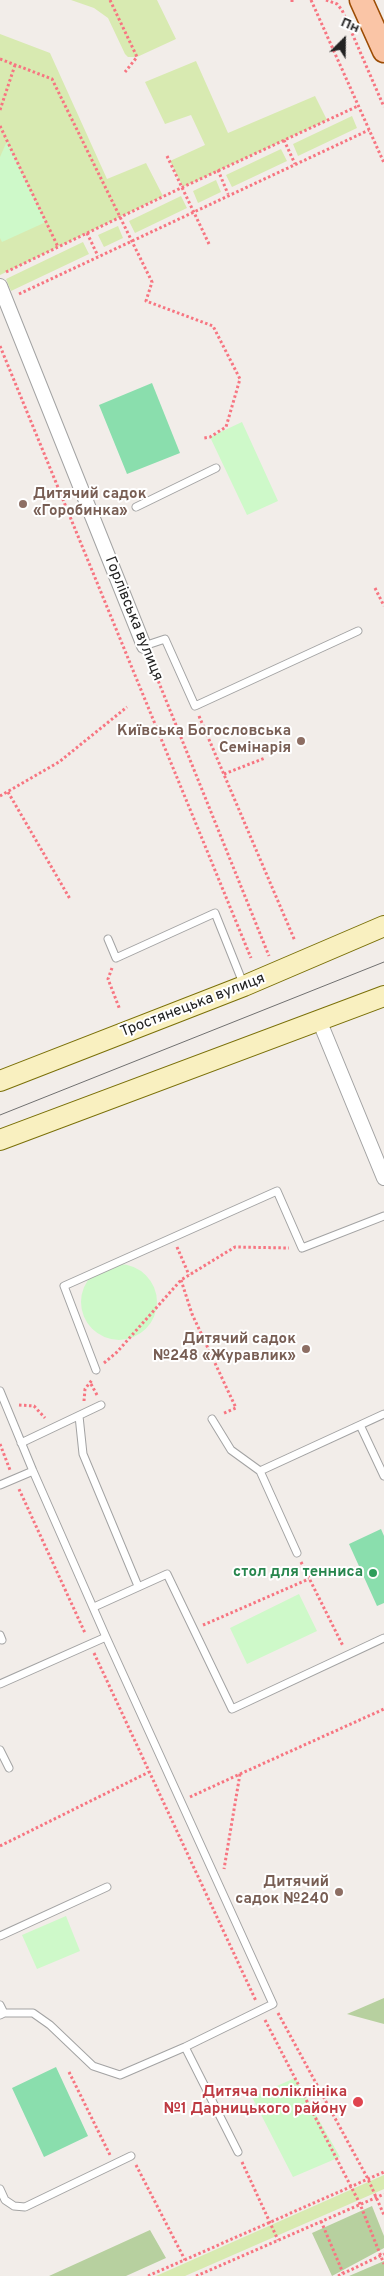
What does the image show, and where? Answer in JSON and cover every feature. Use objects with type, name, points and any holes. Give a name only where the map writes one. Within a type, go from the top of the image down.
[{"type":"main road","points":[[361,0],[384,51]]},
{"type":"main road","name":"Тростянецька вулиця","points":[[0,1081],[244,986],[384,926]]},
{"type":"main road","points":[[0,1140],[384,996]]},
{"type":"street","name":"Горлівська вулиця","points":[[0,286],[144,646]]},
{"type":"street","points":[[319,1020],[384,1178]]},
{"type":"lane","points":[[136,507],[216,468]]},
{"type":"lane","points":[[144,646],[165,640],[195,706],[358,631]]},
{"type":"lane","points":[[108,939],[116,958],[214,913],[244,986]]},
{"type":"lane","points":[[96,1370],[64,1286],[277,1191],[302,1248],[384,1216]]},
{"type":"lane","points":[[0,1392],[106,1637],[273,2004],[185,2047],[120,2075],[93,2066],[50,2025],[33,2013],[2,2014],[0,2005]]},
{"type":"lane","points":[[21,1443],[101,1405]]},
{"type":"lane","points":[[260,1471],[384,1414]]},
{"type":"lane","points":[[79,1416],[84,1454],[138,1586]]},
{"type":"lane","points":[[212,1419],[231,1450],[260,1471],[297,1553]]},
{"type":"lane","points":[[360,1425],[384,1476]]},
{"type":"lane","points":[[0,1485],[33,1471]]},
{"type":"lane","points":[[94,1607],[167,1574],[232,1709],[384,1638]]},
{"type":"lane","points":[[0,1684],[106,1637]]},
{"type":"lane","points":[[0,1750],[9,1768]]},
{"type":"lane","points":[[0,1936],[107,1887]]},
{"type":"lane","points":[[185,2047],[238,2152]]},
{"type":"lane","points":[[0,2189],[5,2200],[14,2206],[25,2207],[131,2156]]},
{"type":"path","points":[[110,0],[137,57],[125,72]]},
{"type":"path","points":[[311,0],[369,130],[382,154],[384,163]]},
{"type":"path","points":[[326,0],[337,4],[342,10],[384,107]]},
{"type":"path","points":[[0,59],[52,79],[152,282],[146,301],[213,326],[240,379],[226,427],[210,437],[204,438]]},
{"type":"path","points":[[0,110],[16,65]]},
{"type":"path","points":[[0,275],[183,186],[358,106]]},
{"type":"path","points":[[0,126],[58,246]]},
{"type":"path","points":[[6,300],[228,194],[369,130]]},
{"type":"path","points":[[284,140],[295,164]]},
{"type":"path","points":[[167,156],[183,186],[209,244]]},
{"type":"path","points":[[218,170],[228,194]]},
{"type":"path","points":[[87,233],[98,256]]},
{"type":"path","points":[[0,346],[251,958]]},
{"type":"path","points":[[375,588],[384,606]]},
{"type":"path","name":"Горлівська вулиця","points":[[144,646],[267,952]]},
{"type":"path","points":[[195,706],[295,941]]},
{"type":"path","points":[[0,796],[59,762],[127,707]]},
{"type":"path","points":[[224,774],[265,758]]},
{"type":"path","points":[[8,792],[70,899]]},
{"type":"path","points":[[116,958],[108,979],[120,1010]]},
{"type":"path","points":[[173,1237],[189,1275]]},
{"type":"path","points":[[96,1370],[117,1352],[181,1280],[235,1247],[302,1248]]},
{"type":"path","points":[[181,1280],[192,1314],[236,1408],[212,1419]]},
{"type":"path","points":[[5,1404],[34,1406],[45,1418]]},
{"type":"path","points":[[0,1444],[14,1479],[260,2010],[360,2204],[384,2264]]},
{"type":"path","points":[[297,1553],[336,1632]]},
{"type":"path","points":[[211,1622],[309,1579]]},
{"type":"path","points":[[181,1802],[384,1709]]},
{"type":"path","points":[[0,1846],[149,1772]]},
{"type":"path","points":[[220,1889],[240,1774]]},
{"type":"path","points":[[273,2004],[368,2179],[384,2215]]},
{"type":"path","points":[[69,2072],[114,2164]]},
{"type":"path","points":[[238,2152],[278,2240]]},
{"type":"path","points":[[131,2156],[185,2260]]},
{"type":"path","points":[[148,2276],[384,2172]]},
{"type":"path","points":[[196,2276],[384,2194]]},
{"type":"path","points":[[321,2222],[343,2273]]},
{"type":"path","points":[[338,2276],[382,2255]]},
{"type":"green space","points":[[71,0],[157,0],[176,39],[137,57],[128,57],[108,18],[94,8]]},
{"type":"green space","points":[[0,34],[50,53],[107,179],[146,163],[163,196],[0,275]]},
{"type":"green space","points":[[196,61],[228,133],[315,96],[327,120],[183,187],[170,161],[205,145],[191,115],[165,124],[145,82]]},
{"type":"green space","points":[[352,116],[357,128],[298,156],[293,144]]},
{"type":"green space","points":[[7,141],[46,222],[2,242],[0,238],[0,157]]},
{"type":"green space","points":[[281,149],[287,161],[232,187],[226,175]]},
{"type":"green space","points":[[216,180],[221,192],[198,203],[193,191]]},
{"type":"green space","points":[[181,196],[187,208],[135,233],[129,221]]},
{"type":"green space","points":[[118,226],[123,238],[104,247],[98,235]]},
{"type":"green space","points":[[83,242],[89,254],[11,291],[6,279]]},
{"type":"green space","points":[[152,383],[180,453],[127,474],[99,405]]},
{"type":"green space","points":[[242,422],[278,501],[247,515],[210,437]]},
{"type":"green space","points":[[119,1264],[133,1267],[146,1275],[154,1288],[157,1302],[154,1316],[146,1329],[133,1337],[119,1340],[105,1337],[92,1329],[84,1316],[81,1302],[84,1288],[92,1275],[105,1267]]},
{"type":"green space","name":"стол для тенниса","points":[[381,1529],[384,1536],[384,1603],[377,1606],[349,1544]]},
{"type":"green space","points":[[299,1594],[317,1631],[247,1664],[230,1628]]},
{"type":"green space","points":[[66,1916],[80,1951],[37,1969],[22,1935]]},
{"type":"green space","points":[[384,1998],[384,2024],[347,2014]]},
{"type":"green space","points":[[56,2067],[88,2136],[44,2157],[12,2088]]},
{"type":"green space","points":[[295,2078],[340,2157],[293,2177],[252,2097]]},
{"type":"green space","points":[[384,2175],[384,2189],[185,2276],[156,2276]]},
{"type":"green space","points":[[372,2206],[384,2236],[384,2248],[332,2276],[312,2233]]},
{"type":"green space","points":[[150,2230],[166,2258],[126,2276],[49,2276]]},
{"type":"green space","points":[[384,2261],[384,2276],[349,2276]]},
{"type":"tram line","points":[[0,1115],[384,962]]},
{"type":"place","name":"Дитячий садок «Горобинка»","points":[[23,504]]},
{"type":"place","name":"Київська Богословська Семінарія","points":[[301,741]]},
{"type":"place","name":"Дитячий садок №248 «Журавлик»","points":[[306,1349]]},
{"type":"place","name":"стол для тенниса","points":[[373,1573]]},
{"type":"place","name":"Дитячий садок №240","points":[[339,1892]]},
{"type":"place","name":"Дитяча поліклініка №1 Дарницького району","points":[[358,2102]]}]
